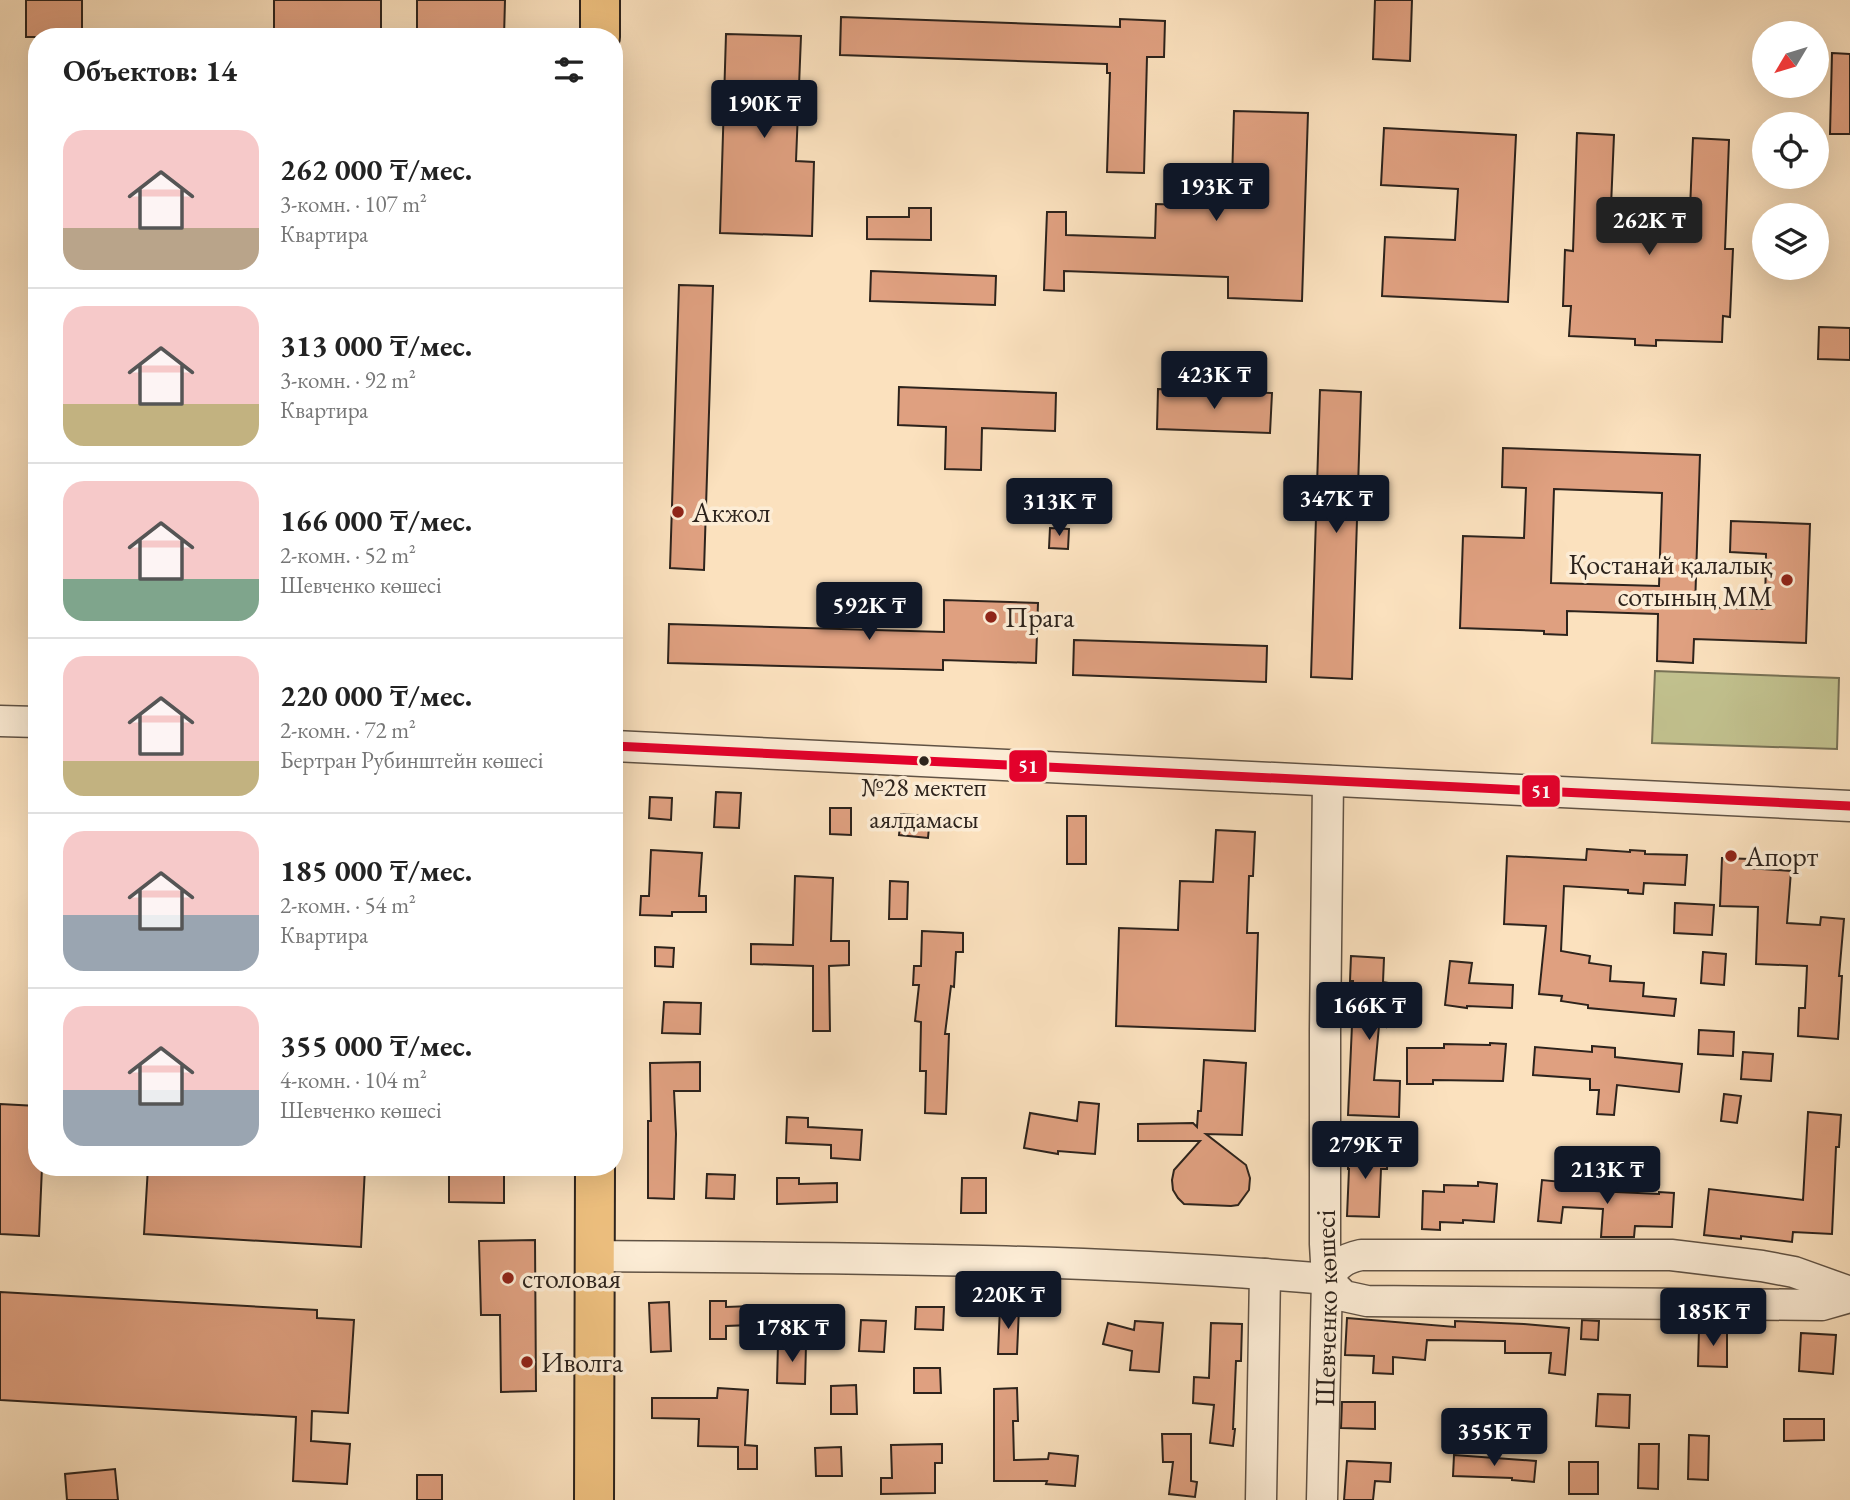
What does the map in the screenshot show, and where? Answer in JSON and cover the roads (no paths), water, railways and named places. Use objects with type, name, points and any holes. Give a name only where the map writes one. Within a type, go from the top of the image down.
[{"type":"main road","points":[[600,0],[600,28]]},
{"type":"main road","points":[[594,1500],[595,1176]]},
{"type":"street","points":[[0,721],[28,722]]},
{"type":"street","points":[[623,746],[1850,806]]},
{"type":"street","name":"Шевченко көшесі","points":[[1322,1500],[1327,1279],[1325,1031],[1328,780]]},
{"type":"street","points":[[1327,1279],[1338,1264],[1361,1255],[1671,1255],[1762,1265],[1794,1272],[1850,1295]]},
{"type":"street","points":[[595,1256],[983,1260],[1265,1274],[1327,1279],[1344,1296],[1367,1301],[1822,1305],[1850,1295]]},
{"type":"street","points":[[1261,1500],[1265,1274]]},
{"type":"place","name":"Акжол","points":[[678,512]]},
{"type":"place","name":"Қостанай қалалық сотының ММ","points":[[1787,580]]},
{"type":"place","name":"Прага","points":[[991,617]]},
{"type":"place","name":"№28 мектеп аялдамасы","points":[[924,761]]},
{"type":"place","name":"Апорт","points":[[1731,856]]},
{"type":"place","name":"столовая","points":[[508,1278]]},
{"type":"place","name":"Иволга","points":[[527,1362]]}]
